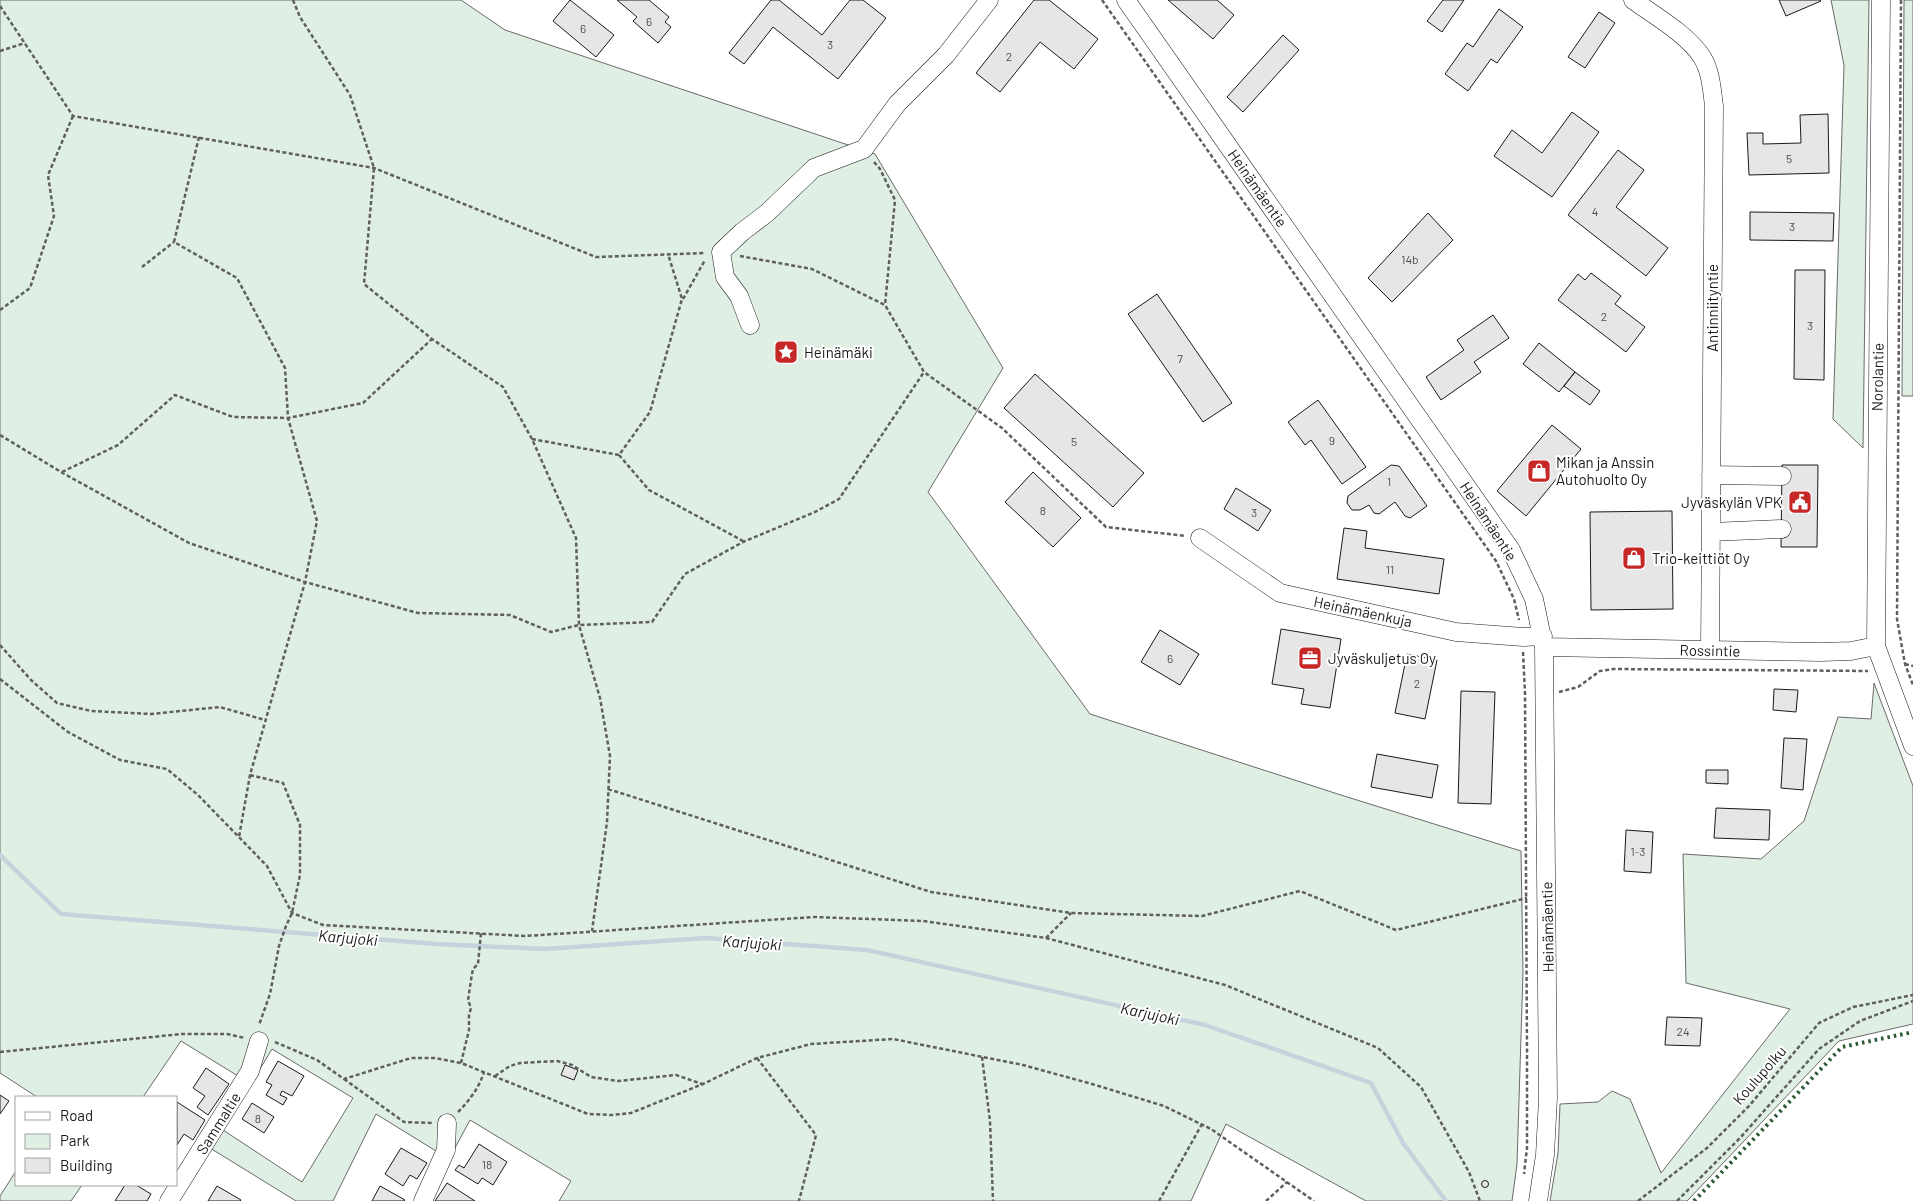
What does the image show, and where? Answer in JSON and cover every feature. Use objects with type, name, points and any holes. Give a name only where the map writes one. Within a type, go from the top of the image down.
[{"type":"street","points":[[750,324],[739,296],[725,276],[721,252],[742,232],[767,213],[814,168],[864,149],[897,104],[946,55],[989,0]]},
{"type":"street","name":"Heinämäentie","points":[[1126,0],[1511,550],[1534,599],[1543,642],[1548,1098],[1545,1155],[1538,1201]]},
{"type":"street","name":"Antinniityntie","points":[[1633,0],[1690,41],[1703,58],[1711,82],[1714,106],[1710,650]]},
{"type":"street","name":"Norolantie","points":[[1881,0],[1876,646],[1913,746]]},
{"type":"street","points":[[1711,475],[1782,476]]},
{"type":"street","points":[[1711,532],[1782,529]]},
{"type":"street","name":"Heinämäenkuja","points":[[1200,538],[1280,593],[1456,632],[1523,637],[1543,642]]},
{"type":"street","name":"Rossintie","points":[[1543,642],[1710,650],[1821,652],[1851,651],[1876,646]]},
{"type":"street","name":"Sammaltie","points":[[169,1201],[250,1071],[256,1041]]},
{"type":"street","points":[[423,1201],[446,1150],[447,1123]]},
{"type":"path","points":[[293,0],[300,17],[350,95],[374,168],[364,284],[432,339],[503,387],[532,440],[576,538],[579,625],[600,698],[610,756],[607,822],[592,932]]},
{"type":"path","points":[[1102,0],[1496,561],[1514,599],[1523,637],[1525,693],[1527,1148],[1524,1176]]},
{"type":"path","points":[[1901,0],[1897,619],[1904,664],[1913,686]]},
{"type":"path","points":[[0,6],[73,116],[374,168],[596,257],[710,252],[682,299],[650,412],[619,455]]},
{"type":"path","points":[[0,51],[25,43]]},
{"type":"path","points":[[0,310],[30,288],[54,216],[48,175],[73,116]]},
{"type":"path","points":[[142,267],[174,242],[198,137]]},
{"type":"path","points":[[864,149],[880,169],[895,200],[885,305]]},
{"type":"path","points":[[174,242],[237,278],[285,368],[288,418],[317,521],[305,582],[250,775],[239,837]]},
{"type":"path","points":[[721,252],[812,269],[885,305],[924,372],[1002,428],[1106,527],[1200,538]]},
{"type":"path","points":[[668,254],[682,299]]},
{"type":"path","points":[[61,472],[118,445],[175,395],[232,417],[288,418],[362,402],[432,339]]},
{"type":"path","points":[[0,435],[61,472],[189,543],[305,582],[418,613],[510,615],[551,632],[579,625],[652,622],[685,574],[744,542],[815,512],[839,499],[924,372]]},
{"type":"path","points":[[532,440],[619,455],[649,490],[744,542]]},
{"type":"path","points":[[0,645],[31,680],[57,703],[92,711],[151,714],[220,707],[265,720]]},
{"type":"path","points":[[1544,693],[1564,692],[1578,687],[1600,671],[1614,669],[1864,672],[1904,664],[1913,666]]},
{"type":"path","points":[[0,679],[68,732],[120,760],[167,769],[198,795],[266,866],[292,913],[323,925],[525,936],[814,918],[923,921],[1046,938],[1225,984],[1378,1048],[1421,1087],[1469,1172],[1480,1201]]},
{"type":"path","points":[[250,775],[283,783],[300,826],[300,875],[292,913],[286,926],[270,994],[256,1041]]},
{"type":"path","points":[[608,789],[931,892],[1071,913],[1202,916],[1300,891],[1396,930],[1527,898]]},
{"type":"path","points":[[1046,938],[1071,913]]},
{"type":"path","points":[[461,1063],[469,1030],[471,1008],[468,1000],[472,969],[478,964],[481,933]]},
{"type":"path","name":"Koulupolku","points":[[1638,1201],[1707,1148],[1749,1106],[1819,1023],[1853,1007],[1913,995]]},
{"type":"path","points":[[1677,1201],[1740,1138],[1819,1050],[1860,1021],[1913,1002]]},
{"type":"path","points":[[0,1052],[182,1034],[227,1034],[256,1041],[278,1042],[317,1060],[404,1122],[447,1123],[468,1101],[481,1081],[484,1072]]},
{"type":"path","points":[[344,1079],[411,1058],[435,1058],[461,1063],[588,1114],[612,1116],[631,1113],[703,1084],[757,1058],[811,1044],[893,1039],[1022,1066],[1110,1089],[1164,1106],[1202,1124],[1233,1143],[1314,1201]]},
{"type":"path","points":[[982,1057],[990,1121],[993,1201]]},
{"type":"path","points":[[757,1058],[816,1135],[798,1201]]},
{"type":"path","points":[[495,1076],[510,1066],[520,1063],[557,1061],[572,1065],[591,1077],[618,1081],[676,1075],[703,1084]]},
{"type":"path","points":[[1159,1201],[1202,1124]]},
{"type":"path","points":[[1266,1201],[1287,1182]]},
{"type":"green space","points":[[0,0],[461,0],[505,30],[875,154],[1003,368],[928,492],[1090,714],[1521,851],[1523,972],[1517,1164],[1512,1201],[1366,1201],[1226,1124],[1191,1201],[559,1201],[571,1181],[470,1120],[449,1159],[376,1114],[333,1201],[296,1201],[210,1148],[223,1130],[302,1182],[353,1098],[272,1049],[251,1084],[181,1041],[144,1096],[35,1096],[0,1073]]},
{"type":"green space","points":[[1831,0],[1869,0],[1863,448],[1833,419],[1844,65]]},
{"type":"green space","points":[[1904,0],[1913,0],[1913,396],[1902,396]]},
{"type":"green space","points":[[1874,683],[1913,786],[1913,1024],[1839,1041],[1687,1201],[1550,1201],[1558,1153],[1560,1104],[1598,1102],[1612,1091],[1630,1099],[1661,1173],[1790,1009],[1686,983],[1683,854],[1761,859],[1804,821],[1838,717],[1871,719]]},
{"type":"green space","points":[[15,1173],[15,1186],[81,1186],[71,1201],[0,1201],[0,1196]]},
{"type":"building","points":[[570,0],[614,35],[596,57],[553,21]]},
{"type":"building","points":[[617,0],[649,0],[669,17],[665,22],[671,27],[658,43],[633,21],[637,17]]},
{"type":"building","points":[[771,0],[779,0],[822,35],[850,0],[863,0],[886,18],[838,79],[773,27],[744,64],[729,53]]},
{"type":"building","points":[[1034,0],[1049,0],[1098,39],[1074,69],[1040,42],[1000,92],[976,73]]},
{"type":"building","points":[[1168,0],[1217,0],[1234,15],[1213,39]]},
{"type":"building","points":[[1443,0],[1464,0],[1442,32],[1427,21]]},
{"type":"building","points":[[1779,0],[1820,0],[1821,1],[1786,16]]},
{"type":"building","points":[[1499,9],[1523,27],[1497,63],[1491,59],[1468,91],[1445,74],[1467,43],[1473,47]]},
{"type":"building","points":[[1599,12],[1615,23],[1585,68],[1568,57]]},
{"type":"building","points":[[1283,35],[1299,50],[1243,112],[1227,97]]},
{"type":"building","points":[[1572,112],[1599,132],[1552,197],[1494,156],[1512,130],[1542,153]]},
{"type":"building","points":[[1828,114],[1829,173],[1749,175],[1747,133],[1763,133],[1763,144],[1801,143],[1800,115]]},
{"type":"building","points":[[1618,150],[1644,170],[1616,207],[1668,248],[1646,276],[1568,215]]},
{"type":"building","points":[[1750,212],[1834,213],[1833,241],[1750,240]]},
{"type":"building","points":[[1428,213],[1453,240],[1392,302],[1368,278]]},
{"type":"building","points":[[1795,270],[1825,270],[1824,380],[1794,379]]},
{"type":"building","points":[[1591,273],[1621,296],[1615,304],[1645,327],[1626,352],[1558,300],[1578,274],[1585,280]]},
{"type":"building","points":[[1157,294],[1232,403],[1203,422],[1128,314]]},
{"type":"building","points":[[1493,315],[1509,338],[1474,362],[1481,372],[1441,400],[1426,377],[1464,350],[1457,340]]},
{"type":"building","points":[[1539,343],[1575,372],[1559,392],[1523,364]]},
{"type":"building","points":[[1575,372],[1600,391],[1590,405],[1564,386]]},
{"type":"building","points":[[1035,374],[1144,473],[1113,507],[1004,408]]},
{"type":"building","points":[[1318,400],[1366,467],[1342,484],[1311,440],[1305,445],[1288,422]]},
{"type":"building","points":[[1552,425],[1581,449],[1526,516],[1497,491]]},
{"type":"building","points":[[1391,465],[1399,466],[1427,506],[1410,518],[1405,516],[1395,502],[1379,514],[1374,513],[1369,505],[1360,510],[1352,510],[1347,503],[1348,496]]},
{"type":"building","name":"Jyväskylän VPK","points":[[1782,465],[1818,465],[1817,547],[1781,547]]},
{"type":"building","points":[[1033,472],[1081,518],[1053,547],[1005,502]]},
{"type":"building","points":[[1236,488],[1271,510],[1258,531],[1224,509]]},
{"type":"building","points":[[1672,511],[1673,609],[1591,610],[1590,512]]},
{"type":"building","points":[[1344,528],[1367,531],[1365,548],[1444,559],[1439,594],[1337,579]]},
{"type":"building","points":[[1281,629],[1341,639],[1330,708],[1301,704],[1304,689],[1272,684]]},
{"type":"building","points":[[1160,630],[1199,654],[1180,685],[1141,662]]},
{"type":"building","points":[[1407,654],[1437,660],[1425,719],[1395,713]]},
{"type":"building","points":[[1774,689],[1798,690],[1796,712],[1773,710]]},
{"type":"building","points":[[1461,691],[1495,692],[1491,804],[1458,803]]},
{"type":"building","points":[[1784,738],[1807,739],[1803,790],[1781,788]]},
{"type":"building","points":[[1377,754],[1438,765],[1432,798],[1371,787]]},
{"type":"building","points":[[1706,770],[1728,770],[1728,784],[1706,783]]},
{"type":"building","points":[[1716,808],[1770,810],[1769,840],[1714,838]]},
{"type":"building","points":[[1626,830],[1653,832],[1651,873],[1624,871]]},
{"type":"building","points":[[1667,1017],[1702,1018],[1700,1046],[1665,1045]]},
{"type":"building","points":[[278,1061],[304,1076],[292,1096],[282,1091],[280,1095],[287,1098],[283,1105],[266,1095],[272,1085],[266,1082]]},
{"type":"building","points":[[565,1065],[578,1070],[574,1080],[561,1075]]},
{"type":"building","points":[[206,1068],[229,1084],[208,1115],[197,1107],[205,1096],[193,1088]]},
{"type":"building","points":[[0,1095],[9,1101],[0,1114]]},
{"type":"building","points":[[178,1103],[205,1120],[193,1140],[184,1134],[178,1143]]},
{"type":"building","points":[[252,1103],[274,1117],[264,1133],[242,1119]]},
{"type":"building","points":[[479,1144],[507,1162],[493,1185],[482,1178],[478,1184],[455,1170],[459,1165],[464,1168]]},
{"type":"building","points":[[401,1148],[427,1163],[417,1179],[410,1175],[403,1186],[385,1174]]},
{"type":"building","points":[[1485,1180],[1489,1184],[1485,1188],[1481,1184]]},
{"type":"building","points":[[447,1183],[475,1201],[435,1201]]},
{"type":"building","points":[[124,1186],[138,1186],[151,1194],[147,1201],[115,1201]]},
{"type":"building","points":[[217,1186],[241,1200],[208,1201]]},
{"type":"building","points":[[380,1186],[405,1200],[372,1201]]},
{"type":"waterway","name":"Karjujoki","points":[[0,855],[61,914],[437,944],[545,949],[706,938],[867,950],[1205,1025],[1371,1083],[1403,1143],[1446,1201]]},
{"type":"hedge","points":[[1694,1201],[1842,1047],[1913,1032]]},
{"type":"place","name":"Heinämäki","points":[[786,352]]},
{"type":"place","name":"Mikan ja Anssin Autohuolto Oy","points":[[1539,471]]},
{"type":"place","name":"Jyväskylän VPK","points":[[1800,502]]},
{"type":"place","name":"Trio-keittiöt Oy","points":[[1634,558]]},
{"type":"place","name":"Jyväskuljetus Oy","points":[[1310,658]]}]
